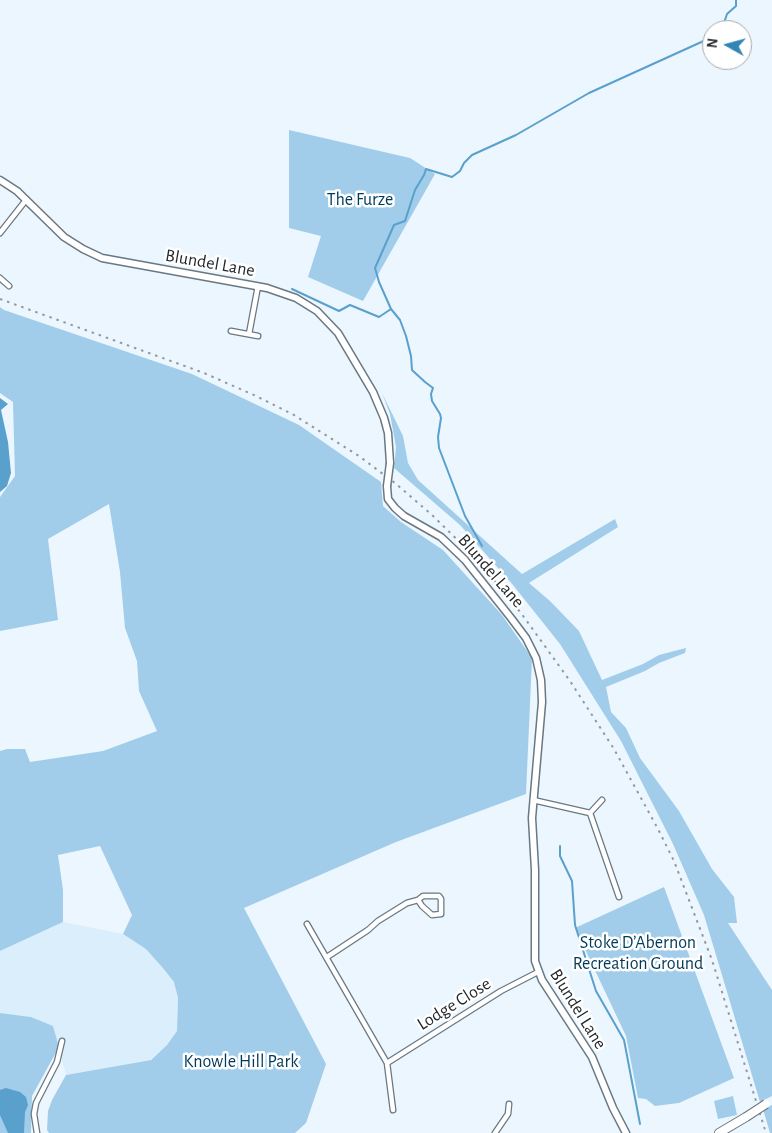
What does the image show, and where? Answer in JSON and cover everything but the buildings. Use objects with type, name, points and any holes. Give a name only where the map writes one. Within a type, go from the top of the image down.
[{"type":"main road","points":[[719,1133],[769,1102]]},
{"type":"street","name":"Blundel Lane","points":[[0,180],[17,191],[64,237],[102,258],[114,262],[258,286],[283,293],[307,304],[317,311],[338,333],[363,373],[379,404],[388,433],[390,463],[387,486],[388,499],[404,516],[441,537],[453,547],[493,594],[526,638],[539,667],[542,702],[532,818],[535,870],[534,948],[538,972],[592,1057],[613,1108],[626,1133]]},
{"type":"street","points":[[0,233],[26,200]]},
{"type":"street","points":[[0,278],[9,286]]},
{"type":"street","points":[[248,334],[258,286]]},
{"type":"street","points":[[231,331],[258,336]]},
{"type":"street","points":[[533,800],[590,813]]},
{"type":"street","points":[[590,813],[602,800]]},
{"type":"street","points":[[590,813],[619,897]]},
{"type":"street","points":[[327,957],[387,915],[407,903],[418,900],[422,896],[439,896],[441,899],[441,914],[432,915],[418,900]]},
{"type":"street","points":[[307,924],[387,1062],[393,1110]]},
{"type":"street","name":"Lodge Close","points":[[387,1062],[501,991],[538,972]]},
{"type":"street","points":[[37,1133],[34,1114],[36,1103],[57,1062],[62,1040]]},
{"type":"street","points":[[494,1133],[508,1114],[510,1104]]},
{"type":"shaded area","points":[[0,398],[8,404],[1,410],[8,442],[11,473],[7,486],[0,492]]},
{"type":"shaded area","points":[[63,922],[123,934],[147,949],[174,982],[178,998],[177,1031],[167,1045],[150,1060],[66,1075],[53,1026],[31,1017],[0,1013],[0,951]]},
{"type":"shaded area","points":[[6,1088],[20,1092],[26,1097],[28,1105],[25,1112],[24,1133],[8,1133],[0,1115],[0,1090]]},
{"type":"green space","name":"The Furze","points":[[289,130],[410,158],[435,174],[363,301],[308,277],[321,236],[289,228]]},
{"type":"green space","name":"Knowle Hill Park","points":[[0,307],[4,310],[192,374],[299,425],[381,482],[383,506],[401,522],[443,550],[502,615],[532,658],[526,794],[396,842],[244,908],[326,1064],[306,1123],[295,1133],[49,1133],[47,1130],[48,1111],[66,1075],[151,1060],[167,1045],[177,1031],[178,998],[174,982],[162,967],[146,949],[123,934],[132,915],[100,846],[58,855],[63,890],[63,922],[0,951],[0,751],[25,749],[30,762],[103,751],[157,731],[139,691],[137,661],[125,628],[120,572],[109,504],[48,539],[58,620],[0,631],[0,497],[15,476],[13,402],[0,393]]},
{"type":"green space","points":[[382,393],[403,436],[408,463],[418,480],[522,574],[615,519],[618,527],[529,583],[550,601],[579,631],[602,680],[643,664],[659,655],[686,648],[685,653],[606,687],[611,712],[626,728],[640,758],[679,811],[712,869],[734,897],[737,923],[728,923],[772,990],[772,1096],[760,1102],[704,915],[673,844],[621,741],[560,644],[513,585],[460,525],[394,468],[396,447],[390,414]]},
{"type":"green space","name":"Stoke D’Abernon Recreation Ground","points":[[664,887],[734,1078],[679,1103],[655,1106],[646,1099],[638,1098],[626,1036],[575,928]]},
{"type":"green space","points":[[0,1013],[31,1017],[53,1026],[59,1047],[32,1096],[31,1133],[0,1133]]},
{"type":"green space","points":[[733,1096],[737,1115],[718,1119],[714,1101]]},
{"type":"green space","points":[[772,1105],[772,1133],[770,1133],[763,1109]]},
{"type":"waterway","points":[[725,20],[727,14],[736,6],[736,0]]},
{"type":"waterway","points":[[482,546],[465,516],[439,448],[438,437],[441,418],[432,401],[431,394],[433,388],[412,370],[406,336],[400,320],[391,309],[375,268],[394,225],[405,221],[415,190],[426,169],[452,177],[460,171],[464,163],[472,155],[516,135],[589,93],[702,42]]},
{"type":"waterway","points":[[292,289],[339,311],[350,305],[379,317],[391,309]]},
{"type":"waterway","points":[[560,846],[560,856],[572,881],[575,925],[596,991],[624,1040],[640,1124]]},
{"type":"railway","points":[[0,299],[204,373],[294,415],[359,456],[395,483],[432,515],[475,557],[521,613],[570,681],[614,749],[658,829],[674,861],[712,960],[766,1133]]}]
